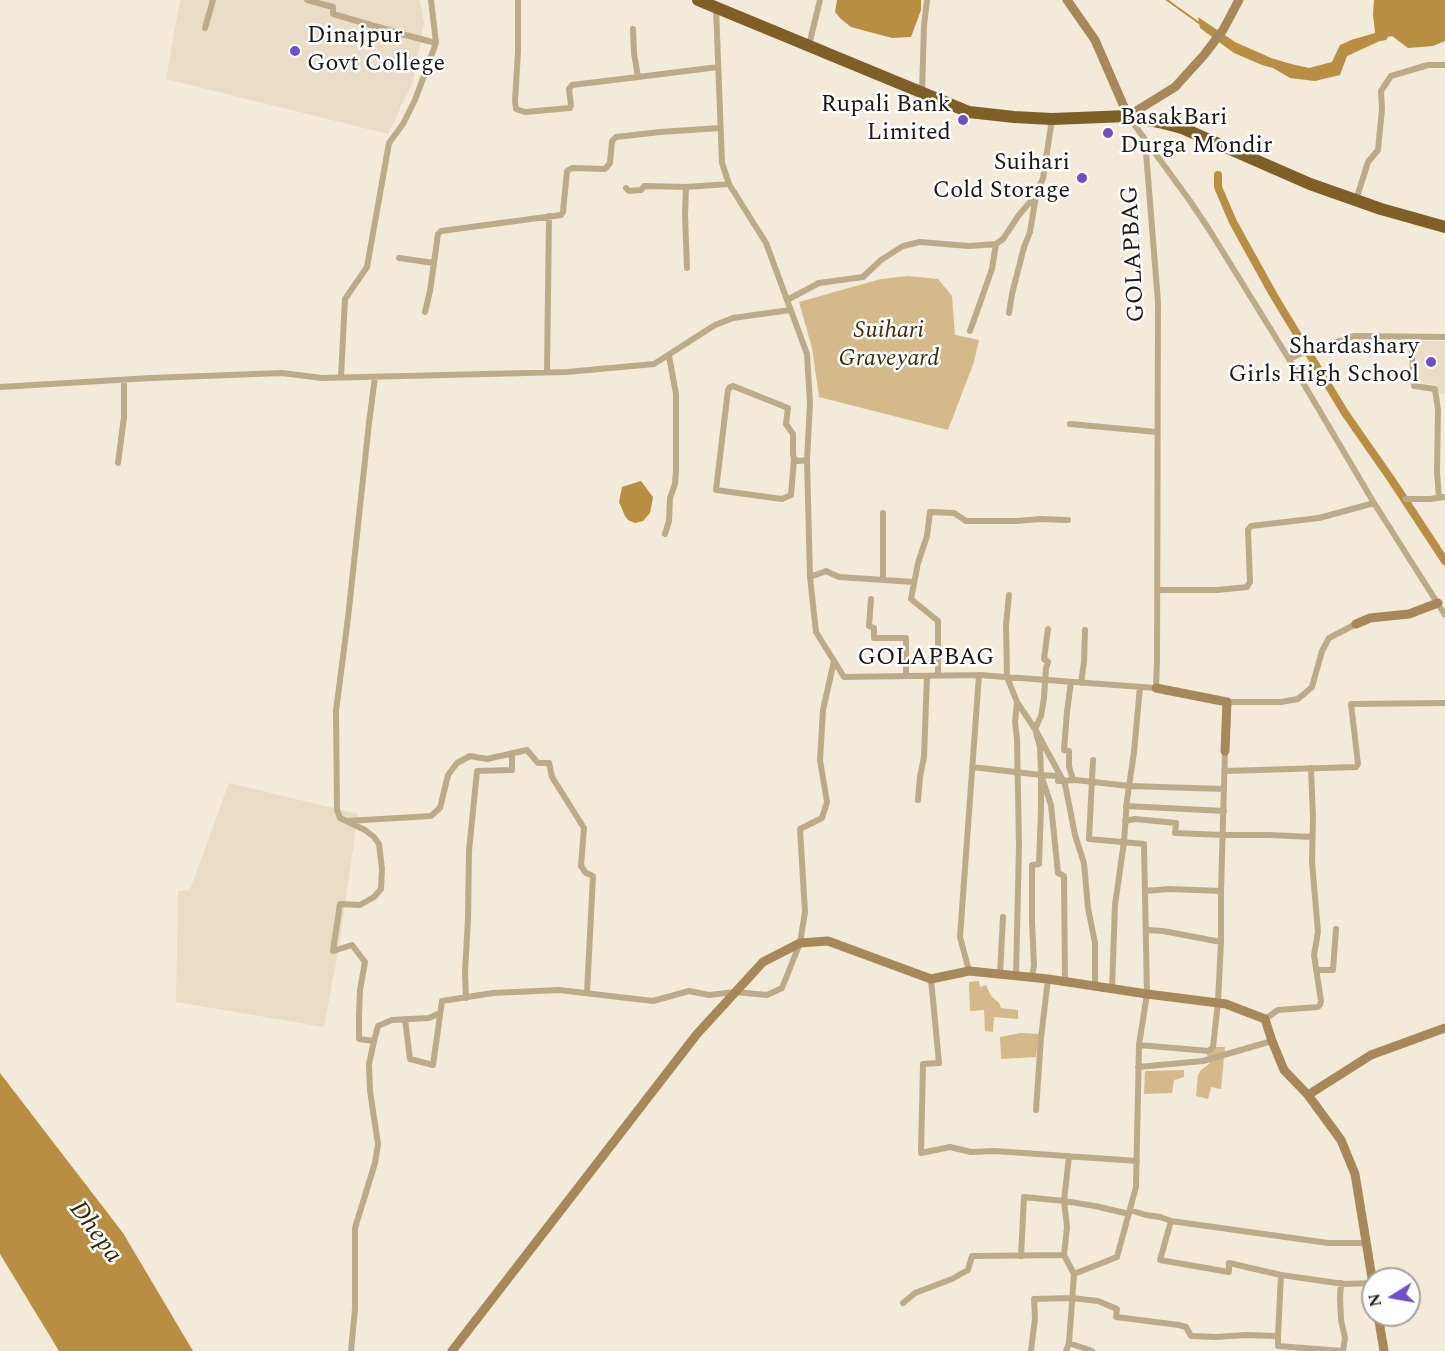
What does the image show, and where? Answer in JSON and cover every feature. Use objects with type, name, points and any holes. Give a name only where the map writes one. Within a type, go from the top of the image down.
[{"type":"highway","points":[[698,0],[969,112],[1052,119],[1128,116],[1182,128],[1310,184],[1381,209],[1445,227]]},
{"type":"street","points":[[205,28],[213,0]]},
{"type":"street","points":[[307,0],[333,7],[333,14],[436,43]]},
{"type":"street","points":[[340,377],[345,298],[367,267],[389,143],[403,124],[415,100],[436,43],[431,0]]},
{"type":"street","points":[[518,0],[516,109],[525,112],[566,109],[571,105],[569,89],[572,85],[718,67]]},
{"type":"street","points":[[809,45],[820,0]]},
{"type":"street","points":[[921,92],[927,0]]},
{"type":"street","points":[[1067,0],[1095,40],[1128,116],[1195,208],[1289,359],[1374,503],[1445,615]]},
{"type":"street","points":[[1128,116],[1175,87],[1223,30],[1239,0]]},
{"type":"street","name":"GOLAPBAG","points":[[716,8],[722,163],[729,184],[766,243],[807,354],[810,403],[807,460],[810,577],[816,632],[844,677],[979,675],[1156,688],[1158,302],[1145,140]]},
{"type":"street","points":[[633,29],[638,77]]},
{"type":"street","points":[[1356,200],[1368,162],[1378,150],[1382,109],[1381,91],[1390,76],[1428,65],[1445,65]]},
{"type":"street","points":[[1010,313],[1012,294],[1030,232],[1036,195],[1043,178],[1052,119]]},
{"type":"street","points":[[425,312],[438,234],[441,231],[558,216],[563,212],[567,171],[572,168],[605,169],[610,163],[612,141],[616,137],[720,128]]},
{"type":"street","points":[[626,188],[629,191],[641,190],[644,186],[686,187],[729,184]]},
{"type":"street","points":[[686,187],[687,268]]},
{"type":"street","points":[[787,300],[819,283],[863,277],[881,260],[903,246],[920,242],[969,246],[996,244],[1003,239],[1036,195]]},
{"type":"street","points":[[548,372],[549,216]]},
{"type":"street","points":[[970,331],[992,269],[996,244]]},
{"type":"street","points":[[399,258],[434,263]]},
{"type":"street","points":[[0,387],[282,373],[322,378],[567,372],[654,364],[716,325],[733,318],[790,310]]},
{"type":"street","points":[[1289,359],[1354,336],[1445,337]]},
{"type":"street","points":[[1406,499],[1442,497],[1437,472],[1438,411],[1435,389],[1414,386],[1411,336]]},
{"type":"street","points":[[665,534],[676,470],[675,394],[669,356]]},
{"type":"street","points":[[374,1041],[359,1039],[360,990],[365,962],[352,945],[333,951],[340,904],[360,905],[374,897],[381,889],[382,869],[379,844],[365,830],[340,818],[337,810],[336,711],[375,377]]},
{"type":"street","points":[[118,463],[124,417],[124,380]]},
{"type":"street","points":[[733,386],[788,408],[786,424],[793,434],[794,459],[791,495],[782,499],[716,490],[730,387],[733,386]]},
{"type":"street","points":[[1070,424],[1157,432]]},
{"type":"street","points":[[794,459],[807,460]]},
{"type":"street","points":[[1157,590],[1217,590],[1248,587],[1250,582],[1248,530],[1251,526],[1319,518],[1374,503]]},
{"type":"street","points":[[938,675],[938,621],[911,599],[918,563],[927,536],[930,512],[954,513],[966,521],[1068,520]]},
{"type":"street","points":[[883,513],[883,580]]},
{"type":"street","points":[[810,577],[826,571],[839,577],[914,582]]},
{"type":"street","points":[[1009,595],[1006,625],[1007,677],[1017,702],[1035,729],[1063,781],[1084,863],[1088,908],[1095,943],[1095,987]]},
{"type":"street","points":[[871,599],[869,626],[874,628],[874,638],[906,638],[906,676]]},
{"type":"street","points":[[1156,688],[1227,702],[1281,702],[1299,699],[1312,687],[1322,651],[1329,638],[1370,618],[1409,615],[1438,603]]},
{"type":"street","points":[[1032,977],[1034,965],[1032,865],[1039,864],[1041,809],[1040,747],[1035,729],[1041,716],[1048,662],[1044,659],[1048,629]]},
{"type":"street","points":[[1081,683],[1085,630]]},
{"type":"street","points":[[405,1019],[410,1059],[433,1065],[442,1002],[493,993],[559,990],[653,1001],[689,991],[709,994],[735,992],[767,995],[782,988],[800,943],[805,912],[800,829],[822,818],[827,802],[820,760],[823,710],[834,660]]},
{"type":"street","points":[[969,971],[960,937],[979,675]]},
{"type":"street","points":[[918,800],[924,758],[927,676]]},
{"type":"street","points":[[1071,682],[1064,750],[1070,751],[1069,766],[1072,780]]},
{"type":"street","points":[[1112,989],[1115,905],[1140,687]]},
{"type":"street","points":[[1016,976],[1018,844],[1015,722],[1017,702]]},
{"type":"street","points":[[1139,1045],[1209,1051],[1213,1047],[1221,942],[1227,702]]},
{"type":"street","points":[[1225,771],[1357,766],[1351,704],[1445,703]]},
{"type":"street","points":[[345,821],[431,816],[440,808],[448,776],[457,763],[470,756],[487,759],[527,750],[538,763],[549,763],[552,777],[584,828],[581,866],[586,873],[593,876],[587,993]]},
{"type":"street","points":[[466,998],[469,851],[477,771],[512,770],[512,753]]},
{"type":"street","points":[[1074,1274],[1117,1257],[1136,1186],[1139,1045],[1147,994],[1143,844],[1089,840],[1093,760]]},
{"type":"street","points":[[972,767],[1057,776],[1058,781],[1224,789]]},
{"type":"street","points":[[1265,1019],[1278,1010],[1318,1007],[1321,1001],[1314,955],[1318,932],[1313,880],[1311,768]]},
{"type":"street","points":[[1041,775],[1051,805],[1058,873],[1064,876],[1065,981]]},
{"type":"street","points":[[1126,806],[1224,811]]},
{"type":"street","points":[[1125,821],[1135,819],[1176,823],[1175,833],[1312,837]]},
{"type":"street","points":[[1144,891],[1221,891]]},
{"type":"street","points":[[1000,974],[1003,917]]},
{"type":"street","points":[[1316,970],[1333,970],[1336,929]]},
{"type":"street","points":[[1146,930],[1221,942]]},
{"type":"street","points":[[452,1351],[697,1034],[763,962],[800,943],[828,941],[931,979],[969,971],[1032,977],[1218,1002],[1265,1019]]},
{"type":"street","points":[[931,979],[939,1063],[923,1064],[921,1153],[950,1147],[971,1152],[995,1151],[1137,1161]]},
{"type":"street","points":[[1036,1110],[1048,979]]},
{"type":"street","points":[[351,1351],[355,1309],[355,1228],[375,1163],[378,1144],[369,1073],[374,1041],[378,1026],[392,1020],[429,1018],[440,1013]]},
{"type":"street","points":[[1265,1019],[1284,1070],[1308,1095],[1341,1140],[1352,1165],[1370,1267]]},
{"type":"street","points":[[1308,1095],[1371,1055],[1445,1028]]},
{"type":"street","points":[[1138,1067],[1203,1061],[1272,1041]]},
{"type":"street","points":[[1066,1351],[1069,1343],[1074,1274],[1064,1255],[1067,1227],[1064,1201],[1069,1156]]},
{"type":"street","points":[[1021,1256],[1024,1197],[1064,1201],[1160,1217],[1171,1221],[1328,1243],[1366,1243]]},
{"type":"street","points":[[1171,1221],[1160,1260],[1229,1272],[1229,1263],[1281,1275],[1361,1284]]},
{"type":"street","points":[[903,1303],[915,1293],[952,1279],[968,1270],[972,1256],[1064,1255]]},
{"type":"street","points":[[1281,1275],[1278,1346],[1343,1351],[1345,1338],[1341,1320],[1341,1283]]},
{"type":"street","points":[[1030,1351],[1035,1318],[1034,1299],[1072,1298],[1098,1301],[1117,1309],[1116,1317],[1186,1327],[1191,1336],[1278,1336]]},
{"type":"street","points":[[1380,1327],[1384,1351]]},
{"type":"street","points":[[1069,1343],[1092,1351]]},
{"type":"shaded area","name":"Dinajpur Govt College","points":[[180,0],[420,0],[424,23],[413,82],[388,134],[166,79]]},
{"type":"shaded area","name":"Shardashary Girls High School","points":[[1414,341],[1445,341],[1445,394],[1440,394],[1437,385],[1419,383]]},
{"type":"shaded area","points":[[229,783],[358,814],[340,940],[324,1027],[176,1002],[178,891],[190,890]]},
{"type":"green space","name":"Suihari Graveyard","points":[[908,276],[938,279],[952,296],[955,335],[979,340],[974,362],[948,430],[819,397],[812,348],[799,302],[881,279]]},
{"type":"green space","points":[[979,981],[980,987],[986,985],[991,996],[1001,1008],[1018,1010],[1018,1019],[994,1017],[993,1032],[985,1031],[984,1010],[970,1011],[969,982]]},
{"type":"green space","points":[[1021,1033],[1039,1034],[1036,1057],[1001,1059],[1000,1037]]},
{"type":"green space","points":[[1213,1047],[1225,1047],[1221,1089],[1211,1087],[1208,1099],[1196,1096],[1198,1075],[1210,1063],[1207,1055]]},
{"type":"green space","points":[[1184,1070],[1184,1077],[1174,1080],[1172,1093],[1144,1094],[1145,1071]]},
{"type":"water","points":[[837,0],[921,0],[921,10],[911,37],[892,38],[851,27],[835,12]]},
{"type":"water","points":[[1374,0],[1445,0],[1445,41],[1433,46],[1408,48],[1392,36],[1388,37],[1386,40],[1347,56],[1340,75],[1315,81],[1290,78],[1273,68],[1234,53],[1200,28],[1198,17],[1235,42],[1271,58],[1309,68],[1332,62],[1340,45],[1375,33]]},
{"type":"water","points":[[641,481],[653,497],[650,513],[643,521],[635,523],[628,520],[619,502],[622,487]]},
{"type":"water","name":"Dhepa","points":[[0,1073],[123,1233],[193,1351],[59,1351],[0,1254]]},
{"type":"waterway","points":[[1167,0],[1199,23]]},
{"type":"waterway","points":[[1218,175],[1218,187],[1233,222],[1274,296],[1345,413],[1445,561]]},
{"type":"place","name":"Dinajpur Govt College","points":[[295,51]]},
{"type":"place","name":"Rupali Bank Limited","points":[[963,120]]},
{"type":"place","name":"BasakBari Durga Mondir","points":[[1108,133]]},
{"type":"place","name":"Suihari Cold Storage","points":[[1082,178]]},
{"type":"place","name":"Shardashary Girls High School","points":[[1431,362]]}]
